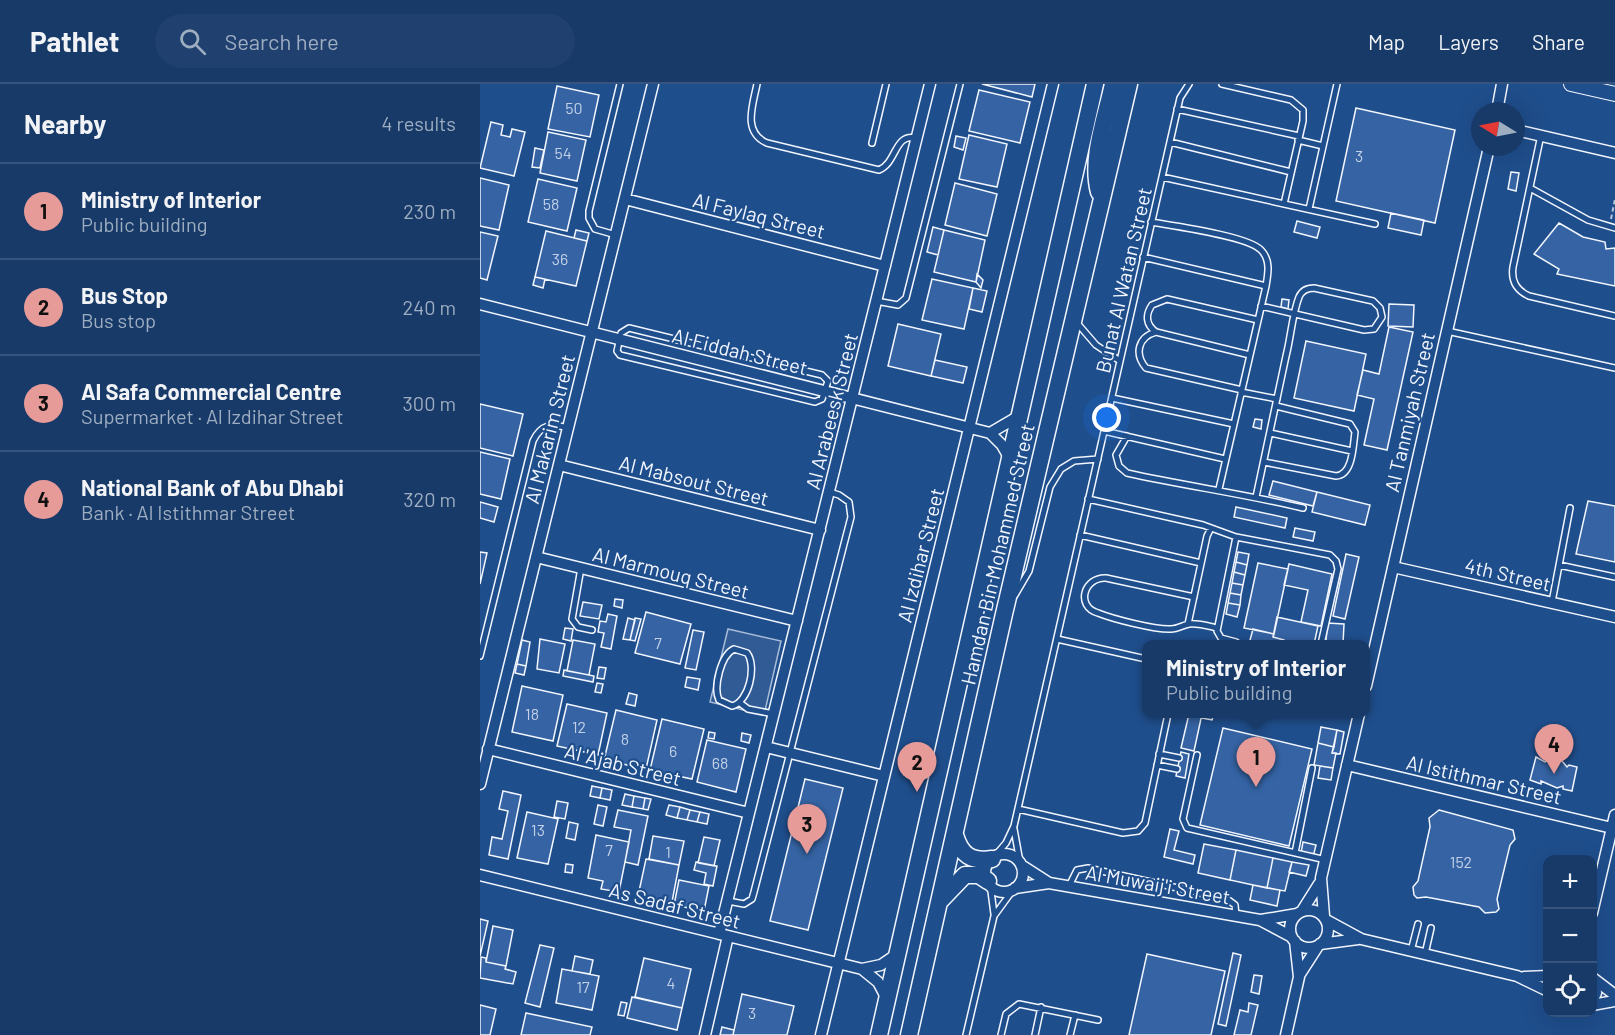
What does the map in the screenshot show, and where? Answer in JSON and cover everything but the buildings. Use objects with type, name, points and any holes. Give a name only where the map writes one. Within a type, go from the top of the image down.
[{"type":"main road","name":"Hamdan Bin Mohammed Street","points":[[879,1035],[1095,84]]},
{"type":"main road","points":[[1101,198],[1096,168],[1113,84]]},
{"type":"main road","name":"Hamdan Bin Mohammed Street","points":[[909,1035],[1004,614],[1129,84]]},
{"type":"main road","points":[[1124,108],[1137,84]]},
{"type":"main road","points":[[955,835],[960,849],[968,857],[979,860],[993,858]]},
{"type":"main road","points":[[939,903],[965,875],[979,875],[989,883]]},
{"type":"street","name":"Al Makarim Street","points":[[480,784],[654,84]]},
{"type":"street","name":"Al Arabeesk Street","points":[[705,1035],[724,935],[728,901],[930,84]]},
{"type":"street","name":"Al Izdihar Street","points":[[821,1035],[1053,84]]},
{"type":"street","points":[[1571,84],[1615,94]]},
{"type":"street","points":[[1500,102],[1504,87]]},
{"type":"street","points":[[1525,132],[1615,153]]},
{"type":"street","name":"Al Tanmiyah Street","points":[[1370,665],[1487,156]]},
{"type":"street","name":"Al Faylaq Street","points":[[625,199],[885,266]]},
{"type":"street","name":"Al Fiddah Street","points":[[480,304],[990,433]]},
{"type":"street","points":[[1010,459],[1002,445],[990,433],[1019,416]]},
{"type":"street","name":"Al Mabsout Street","points":[[559,465],[819,530]]},
{"type":"street","name":"Al Marmouq Street","points":[[536,557],[797,621]]},
{"type":"street","name":"4th Street","points":[[1393,567],[1615,617]]},
{"type":"street","points":[[1299,977],[1291,924],[1314,896],[1322,878],[1358,718]]},
{"type":"street","points":[[766,747],[884,776]]},
{"type":"street","name":"Al 'Ajab Street","points":[[489,749],[749,813]]},
{"type":"street","name":"Al Istithmar Street","points":[[1347,765],[1612,828]]},
{"type":"street","points":[[1594,909],[1615,815]]},
{"type":"street","points":[[1005,854],[1021,864],[1023,875],[1014,889],[1000,891],[989,883],[986,869],[993,858],[1005,854]]},
{"type":"street","name":"Al Muwaij'i Street","points":[[1021,864],[1049,883]]},
{"type":"street","name":"As Sadaf Street","points":[[480,875],[862,969]]},
{"type":"street","points":[[1286,1035],[1299,977],[1328,933],[1322,878]]},
{"type":"street","name":"Al Muwaij'i Street","points":[[1014,889],[1049,883],[1260,920],[1293,939]]},
{"type":"street","points":[[1299,912],[1314,910],[1361,939],[1517,976],[1543,989]]},
{"type":"street","name":"Al Muwaij'i Street","points":[[1260,920],[1299,912]]},
{"type":"street","points":[[1293,939],[1305,947],[1361,939]]},
{"type":"street","points":[[862,969],[881,965],[897,954]]},
{"type":"street","points":[[862,969],[878,982],[887,999]]},
{"type":"street","points":[[1517,976],[1543,976]]},
{"type":"street","points":[[1597,981],[1615,994]]},
{"type":"street","points":[[1597,1003],[1615,1001]]},
{"type":"lane","points":[[616,236],[596,229],[589,219],[589,211],[620,84]]},
{"type":"lane","points":[[757,84],[751,124],[755,134],[767,143],[875,170],[886,167],[902,140],[909,137],[916,138]]},
{"type":"lane","points":[[873,143],[886,84]]},
{"type":"lane","points":[[876,301],[898,305],[906,298],[960,84]]},
{"type":"lane","name":"Bunat Al Watan Street","points":[[993,858],[1006,843],[1014,826],[1177,109],[1181,93],[1189,84]]},
{"type":"lane","points":[[1222,84],[1296,102],[1304,116],[1284,204]]},
{"type":"lane","points":[[1309,209],[1337,84]]},
{"type":"lane","points":[[1177,109],[1299,138],[1323,146]]},
{"type":"lane","points":[[1541,135],[1512,274],[1517,288],[1529,296],[1615,316]]},
{"type":"lane","points":[[1170,142],[1291,172]]},
{"type":"lane","points":[[1162,177],[1375,224]]},
{"type":"lane","points":[[1530,189],[1588,220],[1612,228]]},
{"type":"lane","points":[[1151,222],[1248,242],[1256,246],[1266,258],[1266,286],[1262,306],[1219,489]]},
{"type":"lane","points":[[1143,257],[1266,286]]},
{"type":"lane","points":[[1256,497],[1275,406],[1296,314],[1300,294],[1307,289],[1314,288],[1373,301],[1380,308],[1382,317],[1374,329],[1364,330],[1296,314],[1262,306]]},
{"type":"lane","points":[[1250,355],[1156,333],[1149,325],[1147,314],[1152,305],[1161,300],[1258,320]]},
{"type":"lane","points":[[1074,317],[1088,338],[1120,361]]},
{"type":"lane","points":[[1446,331],[1615,368]]},
{"type":"lane","points":[[1156,333],[1143,339],[1139,348],[1139,358],[1146,368],[1277,399]]},
{"type":"lane","points":[[619,339],[617,351],[623,356],[815,402],[822,399],[826,391]]},
{"type":"lane","points":[[1112,398],[1234,424]]},
{"type":"lane","points":[[1264,462],[1339,476],[1347,470],[1352,450],[1355,432],[1350,424],[1275,406]]},
{"type":"lane","points":[[480,656],[533,441],[541,428],[548,425],[568,428]]},
{"type":"lane","points":[[1104,430],[1226,459]]},
{"type":"lane","points":[[1270,433],[1352,450]]},
{"type":"lane","points":[[1127,436],[1117,448],[1116,455],[1123,471],[1200,489],[1219,489],[1303,508]]},
{"type":"lane","points":[[1004,614],[1029,571],[1050,487],[1061,469],[1074,461],[1098,459]]},
{"type":"lane","points":[[728,901],[744,904],[752,899],[851,517],[851,509],[845,499],[829,492]]},
{"type":"lane","points":[[1088,499],[1211,528],[1236,537],[1326,554],[1336,561],[1337,573],[1322,640]]},
{"type":"lane","points":[[1552,602],[1570,508]]},
{"type":"lane","points":[[1188,624],[1207,536],[1211,528]]},
{"type":"lane","points":[[1080,536],[1201,563]]},
{"type":"lane","points":[[1228,640],[1221,638],[1217,628],[1236,537]]},
{"type":"lane","points":[[1559,565],[1615,576]]},
{"type":"lane","points":[[581,568],[572,619],[578,627],[592,630]]},
{"type":"lane","points":[[1194,597],[1106,578],[1093,580],[1085,589],[1085,602],[1088,608],[1099,614],[1165,628],[1188,624],[1217,628]]},
{"type":"lane","points":[[1057,639],[1142,658]]},
{"type":"lane","points":[[740,703],[745,697],[751,661],[747,653],[734,649],[724,658],[717,695],[728,705],[740,703],[748,709],[774,714]]},
{"type":"lane","points":[[1018,809],[1123,833],[1133,833],[1145,823],[1167,718]]},
{"type":"lane","points":[[1159,754],[1179,758]]},
{"type":"lane","points":[[1188,760],[1196,758],[1184,819],[1187,828],[1326,860]]},
{"type":"lane","points":[[1157,765],[1177,769]]},
{"type":"lane","points":[[1295,854],[1312,768]]},
{"type":"lane","points":[[1186,770],[1193,772]]},
{"type":"lane","name":"Bunat Al Watan Street","points":[[1014,826],[1021,864]]},
{"type":"lane","points":[[1069,886],[1077,870],[1088,868],[1230,900],[1235,905],[1236,916]]},
{"type":"lane","points":[[966,1035],[994,916],[989,883]]},
{"type":"lane","points":[[994,916],[1014,889]]},
{"type":"lane","points":[[1411,951],[1418,924]]},
{"type":"lane","points":[[1425,954],[1431,928]]},
{"type":"lane","points":[[1001,1035],[1006,1014],[1013,1006],[1024,1003],[1098,1020]]},
{"type":"lane","points":[[1035,1035],[1041,1007]]},
{"type":"lane","points":[[1070,1035],[1075,1015]]},
{"type":"path","points":[[1612,228],[1615,199]]},
{"type":"shaded area","points":[[728,629],[781,641],[764,715],[710,702]]},
{"type":"place","name":"National Bank of Abu Dhabi","points":[[1554,774]]},
{"type":"place","name":"Ministry of Interior","points":[[1256,787]]},
{"type":"place","name":"Bus Stop","points":[[917,792]]},
{"type":"place","name":"Al Safa Commercial Centre","points":[[807,854]]}]
